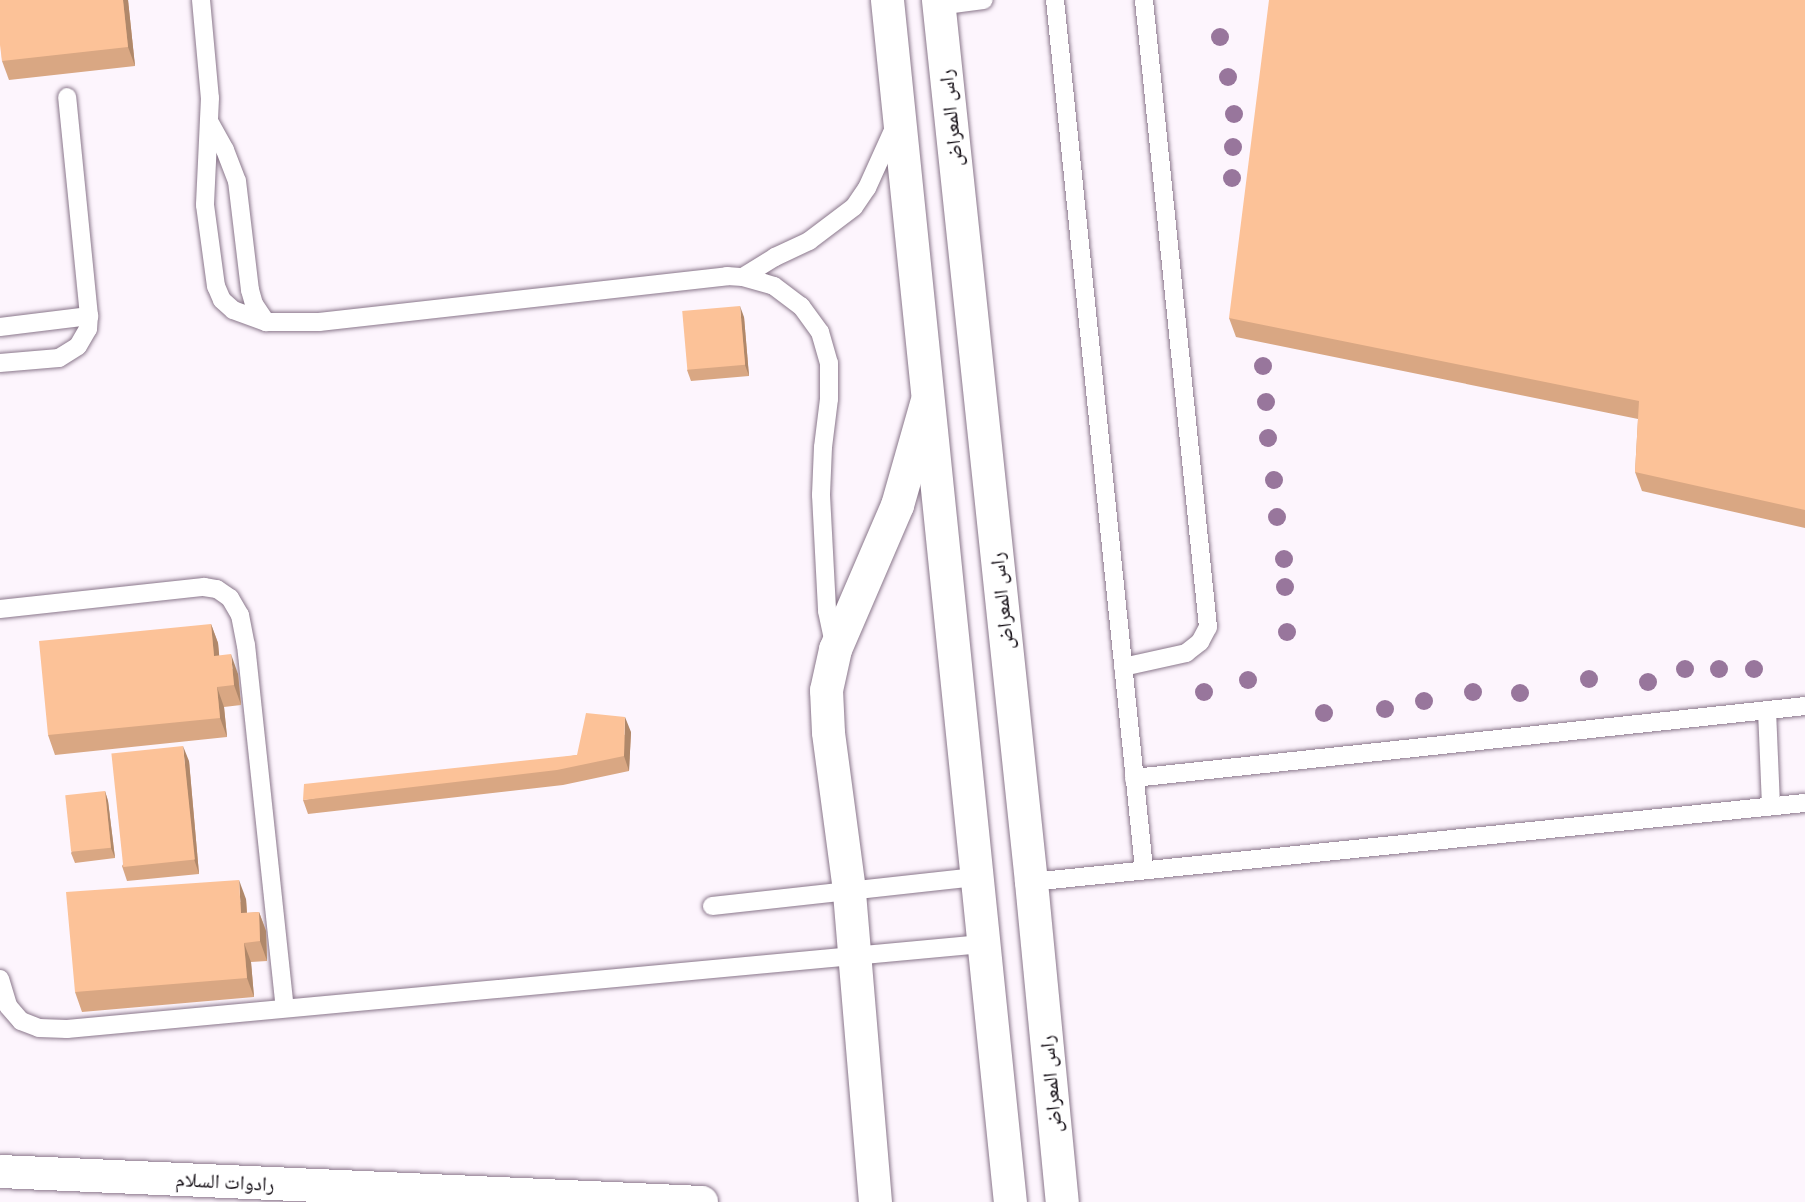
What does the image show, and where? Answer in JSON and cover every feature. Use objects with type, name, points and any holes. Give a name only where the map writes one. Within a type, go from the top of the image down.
[{"type":"street","points":[[887,0],[926,403],[1010,1202]]},
{"type":"street","name":"راس المعراض","points":[[939,3],[1031,882],[1062,1202]]},
{"type":"street","points":[[875,1202],[849,890],[828,732],[826,690],[835,649],[897,505],[926,403]]},
{"type":"street","name":"رادوات السلام","points":[[0,1171],[419,1196],[701,1202]]},
{"type":"lane","points":[[939,3],[984,0]]},
{"type":"lane","points":[[1055,0],[1144,868]]},
{"type":"lane","points":[[1123,667],[1186,653],[1200,642],[1208,627],[1144,0]]},
{"type":"lane","points":[[204,4],[209,121],[205,206],[216,286],[222,300],[233,310],[266,321],[319,322],[727,276],[743,277],[774,286],[801,306],[811,318],[826,347],[830,380],[823,447],[821,507],[827,611],[835,649]]},
{"type":"lane","points":[[0,363],[58,358],[69,353],[84,337],[89,316],[67,97]]},
{"type":"lane","points":[[743,277],[775,257],[809,241],[854,207],[882,157],[898,116]]},
{"type":"lane","points":[[209,121],[225,150],[237,181],[250,290],[254,304],[266,321]]},
{"type":"lane","points":[[0,327],[89,316]]},
{"type":"lane","points":[[0,609],[204,587],[217,589],[230,598],[240,615],[246,645],[285,1008]]},
{"type":"lane","points":[[1134,778],[1805,706]]},
{"type":"lane","points":[[1767,710],[1771,806]]},
{"type":"lane","points":[[1031,882],[1144,868],[1805,803]]},
{"type":"lane","points":[[712,906],[975,877]]},
{"type":"lane","points":[[0,979],[8,1006],[21,1021],[39,1028],[67,1029],[982,944]]},
{"type":"building","points":[[0,0],[123,0],[128,47],[2,61]]},
{"type":"building","points":[[1269,0],[1805,0],[1805,510],[1635,472],[1639,401],[1229,318]]},
{"type":"building","points":[[740,306],[745,365],[687,370],[682,311]]},
{"type":"building","points":[[211,624],[214,656],[231,654],[234,685],[217,687],[220,718],[48,735],[39,641]]},
{"type":"building","points":[[586,713],[625,717],[624,756],[557,770],[303,800],[304,784],[577,755]]},
{"type":"building","points":[[183,746],[195,859],[123,867],[111,754]]},
{"type":"building","points":[[105,791],[111,848],[71,852],[65,795]]},
{"type":"building","points":[[239,880],[241,913],[259,912],[260,941],[244,943],[247,978],[75,992],[66,892]]}]
